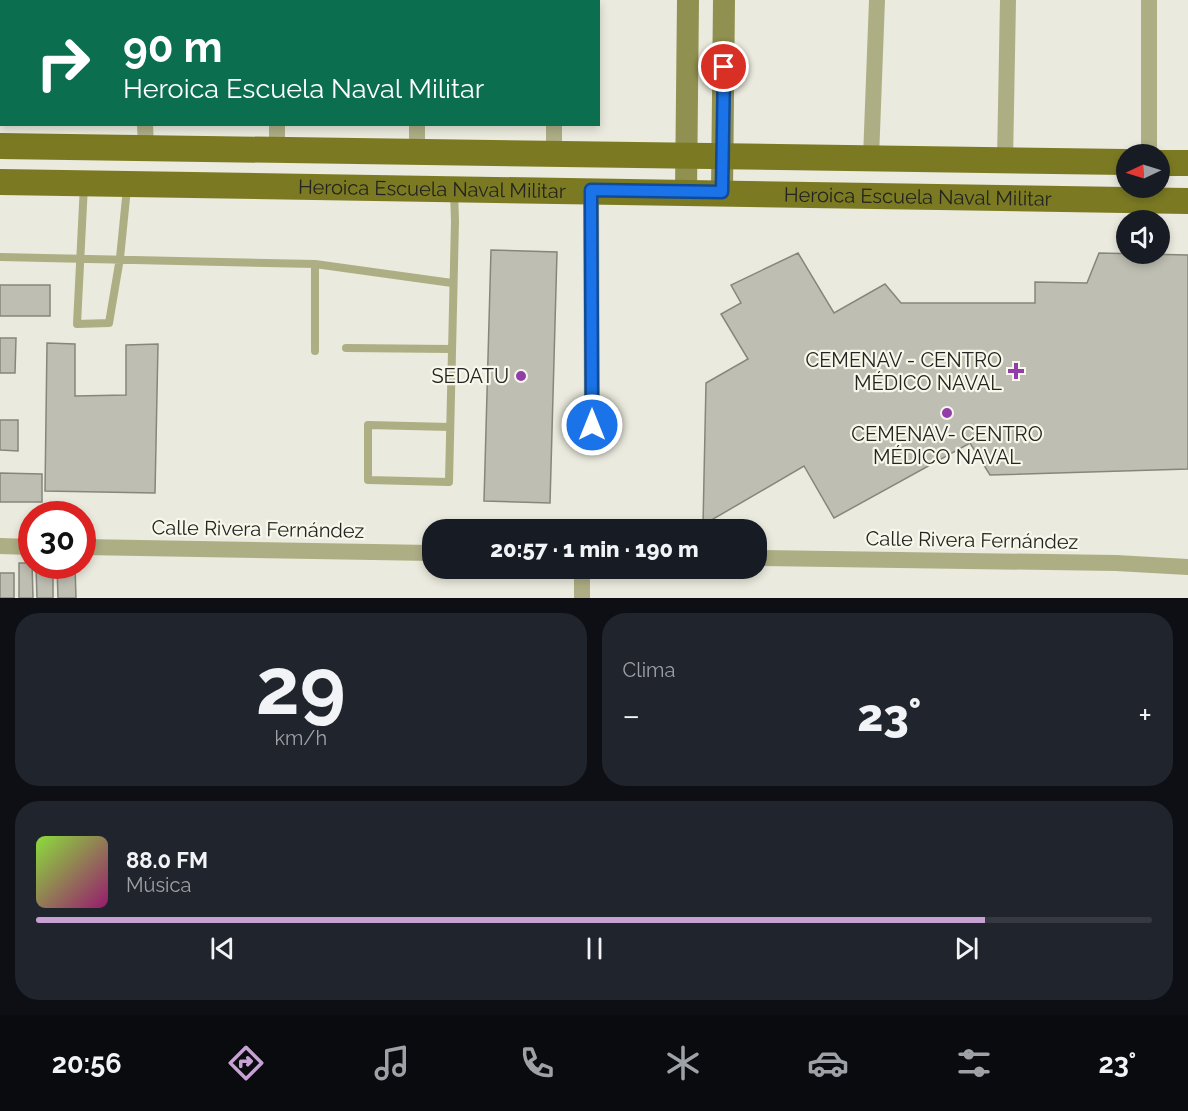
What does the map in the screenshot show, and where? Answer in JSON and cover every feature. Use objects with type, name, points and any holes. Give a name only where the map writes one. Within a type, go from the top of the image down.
[{"type":"main road","name":"Heroica Escuela Naval Militar","points":[[0,146],[146,136],[277,150],[1116,162]]},
{"type":"main road","points":[[1170,163],[1188,163]]},
{"type":"main road","name":"Heroica Escuela Naval Militar","points":[[0,182],[1188,201]]},
{"type":"street","points":[[686,192],[688,0]]},
{"type":"street","points":[[722,192],[724,0]]},
{"type":"street","points":[[871,158],[877,0]]},
{"type":"street","points":[[1005,160],[1008,0]]},
{"type":"street","points":[[1149,0],[1149,144]]},
{"type":"street","points":[[277,126],[277,150]]},
{"type":"street","points":[[417,126],[417,152]]},
{"type":"street","points":[[554,126],[554,154]]},
{"type":"street","points":[[591,190],[592,425]]},
{"type":"street","points":[[0,546],[18,547]]},
{"type":"street","name":"Calle Rivera Fernández","points":[[96,548],[422,553]]},
{"type":"street","name":"Calle Rivera Fernández","points":[[767,558],[1116,563],[1188,567]]},
{"type":"street","points":[[582,579],[582,598]]},
{"type":"lane","points":[[84,183],[76,324],[109,323],[120,258],[127,184]]},
{"type":"lane","points":[[450,427],[368,425],[368,480],[449,482],[452,349],[454,189]]},
{"type":"lane","points":[[0,257],[315,264],[452,283]]},
{"type":"lane","points":[[315,264],[315,351]]},
{"type":"lane","points":[[346,348],[452,349]]},
{"type":"building","name":"SEDATU","points":[[491,250],[557,252],[550,503],[484,501]]},
{"type":"building","name":"CEMENAV- CENTRO MÉDICO NAVAL","points":[[798,253],[834,313],[885,284],[901,303],[1035,303],[1035,282],[1087,283],[1099,253],[1116,253],[1116,264],[1170,264],[1170,255],[1188,255],[1188,469],[990,475],[970,443],[834,518],[804,466],[713,519],[703,519],[706,383],[748,359],[721,314],[741,303],[731,285]]},
{"type":"building","points":[[0,285],[50,285],[50,316],[0,316]]},
{"type":"building","points":[[0,338],[16,338],[15,373],[0,373]]},
{"type":"building","points":[[47,343],[75,344],[75,396],[126,395],[126,345],[158,344],[155,493],[45,491]]},
{"type":"building","points":[[0,420],[18,420],[18,451],[0,450]]},
{"type":"building","points":[[0,473],[42,474],[42,501],[0,502]]},
{"type":"building","points":[[0,573],[14,573],[14,598],[0,598]]},
{"type":"building","points":[[19,579],[32,579],[33,598],[19,598]]},
{"type":"building","points":[[36,579],[53,579],[53,598],[37,598]]},
{"type":"building","points":[[57,579],[75,579],[76,598],[58,598]]},
{"type":"place","name":"CEMENAV - CENTRO MÉDICO NAVAL","points":[[1016,371]]},
{"type":"place","name":"SEDATU","points":[[521,376]]},
{"type":"place","name":"CEMENAV- CENTRO MÉDICO NAVAL","points":[[947,413]]},
{"type":"route","points":[[592,425],[591,190],[722,192],[724,67]]}]
